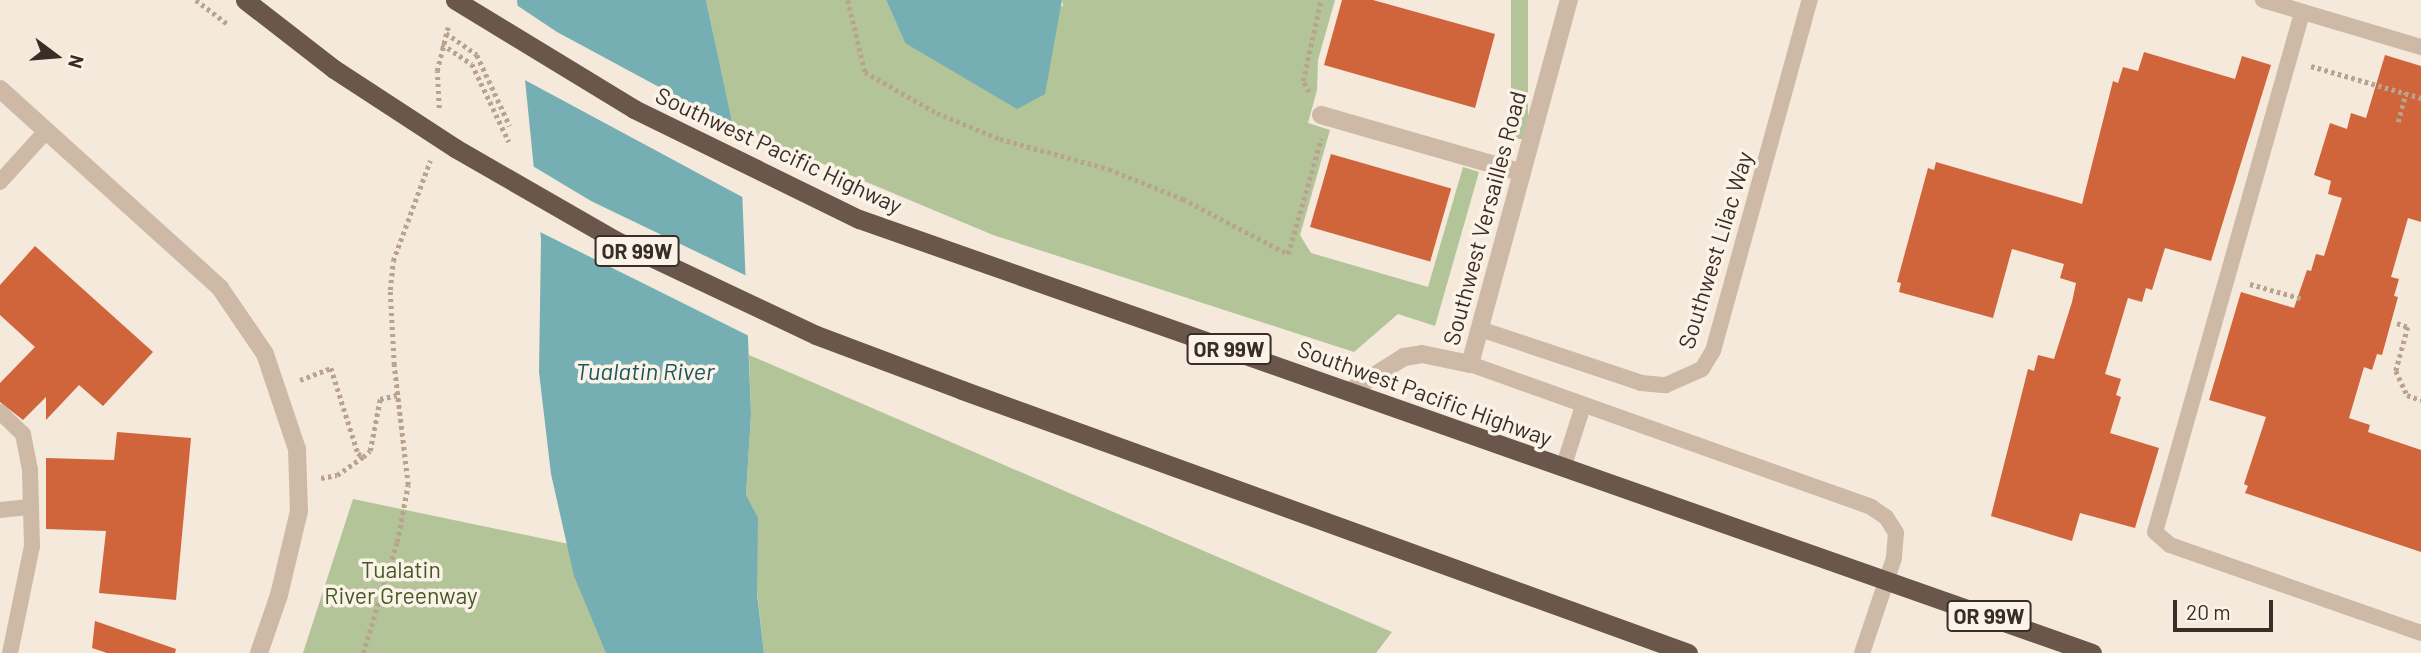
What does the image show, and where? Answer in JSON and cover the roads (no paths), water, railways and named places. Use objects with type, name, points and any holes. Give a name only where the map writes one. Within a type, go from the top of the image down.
[{"type":"highway","name":"OR 99W","points":[[245,0],[334,69],[455,148],[626,246],[816,335],[1688,653]]},
{"type":"highway","name":"Southwest Pacific Highway","points":[[455,0],[544,57],[749,169],[859,219],[2092,653]]},
{"type":"street","name":"Southwest Versailles Road","points":[[1350,391],[1404,357],[1422,354],[1470,364],[1520,172],[1570,0]]},
{"type":"street","points":[[0,89],[220,288],[246,320],[279,388],[297,449],[299,511],[279,595],[259,653]]},
{"type":"street","points":[[1324,116],[1520,172]]},
{"type":"lane","name":"Southwest Lilac Way","points":[[1480,329],[1641,383],[1666,384],[1702,369],[1713,351],[1810,0]]},
{"type":"lane","points":[[2263,0],[2421,47]]},
{"type":"lane","points":[[2302,13],[2225,276],[2155,532],[2169,545],[2421,633]]},
{"type":"lane","points":[[0,182],[47,130]]},
{"type":"lane","points":[[1470,364],[1871,507],[1886,517],[1896,533],[1887,579],[1862,653]]},
{"type":"lane","points":[[1563,468],[1583,406]]},
{"type":"lane","points":[[0,412],[23,434],[31,506],[32,546],[10,653]]},
{"type":"lane","points":[[0,510],[31,506]]},
{"type":"water","name":"Tualatin River","points":[[517,0],[706,0],[741,163],[751,414],[746,495],[758,518],[757,594],[764,653],[606,653],[574,576],[551,474],[539,372],[541,239]]},
{"type":"water","points":[[886,0],[1062,0],[1045,94],[1017,109],[905,43]]},
{"type":"park label","name":"Tualatin River Greenway","points":[[401,582]]}]
